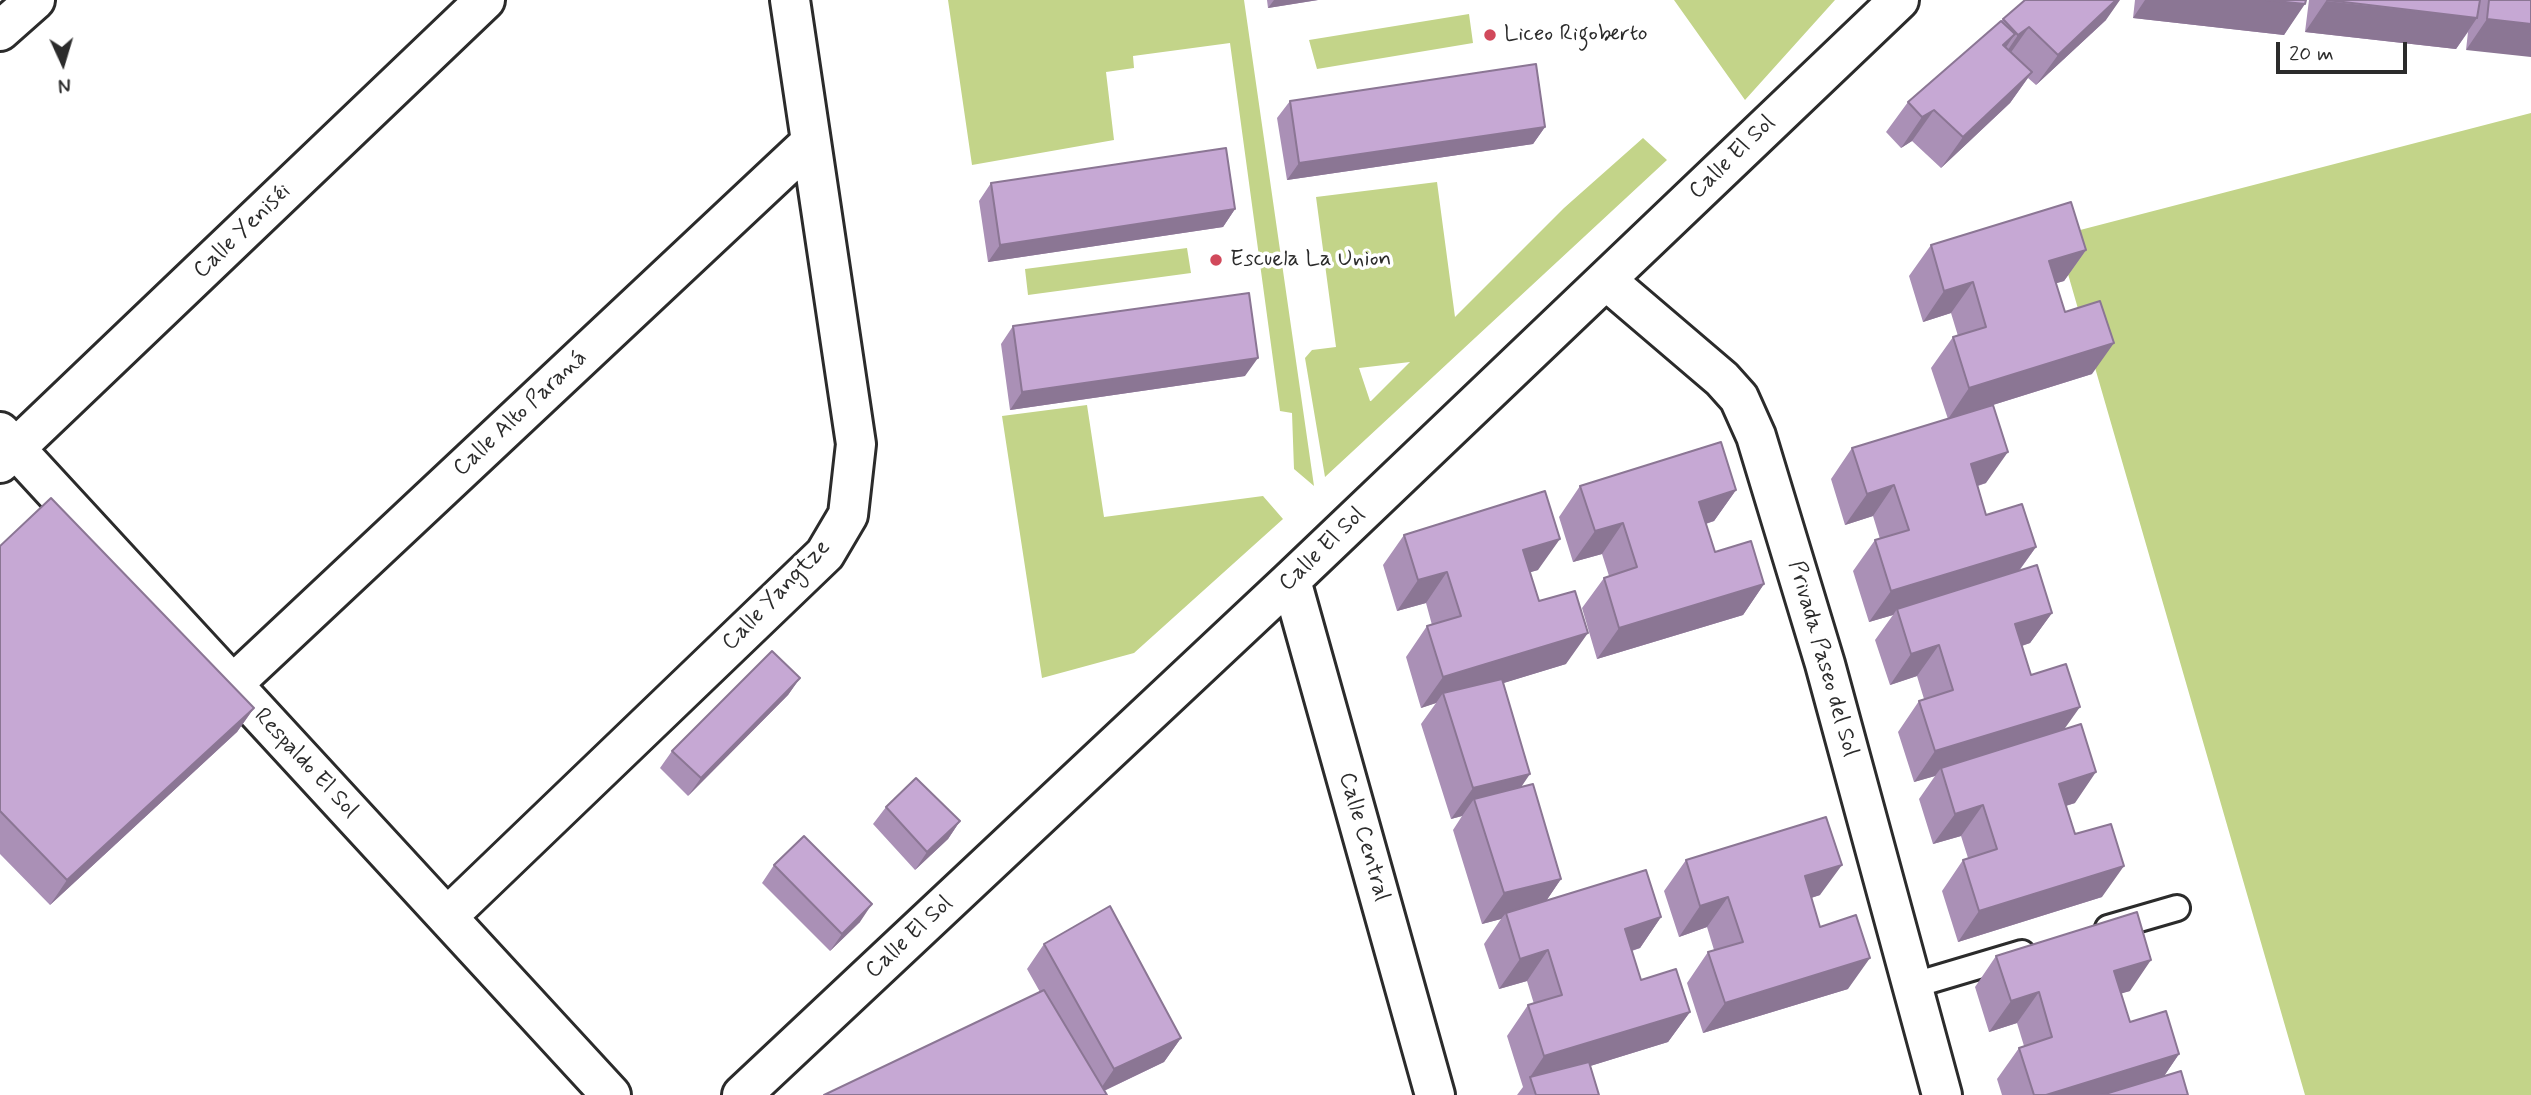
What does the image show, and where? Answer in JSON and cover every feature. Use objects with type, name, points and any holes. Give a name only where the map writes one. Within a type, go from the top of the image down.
[{"type":"street","points":[[0,31],[35,0]]},
{"type":"street","name":"Calle Yeniséi","points":[[5,448],[485,0]]},
{"type":"street","name":"Calle Yangtze","points":[[447,917],[825,554],[848,515],[856,444],[790,0]]},
{"type":"street","name":"Calle El Sol","points":[[742,1095],[1291,580],[1899,0]]},
{"type":"street","name":"Calle Alto Paraná","points":[[232,685],[810,144]]},
{"type":"street","name":"Privada Paseo del Sol","points":[[1606,280],[1722,379],[1739,398],[1756,436],[1825,664],[1942,1095]]},
{"type":"street","name":"Respaldo El Sol","points":[[5,448],[232,685],[611,1095]]},
{"type":"street","name":"Calle Central","points":[[1291,580],[1435,1095]]},
{"type":"lane","points":[[2084,935],[2177,908]]},
{"type":"lane","points":[[1911,986],[2044,947]]},
{"type":"green space","points":[[948,0],[1244,0],[1314,486],[1294,469],[1292,413],[1280,411],[1230,43],[1133,56],[1134,68],[1106,72],[1114,140],[972,165]]},
{"type":"green space","points":[[1674,0],[1835,0],[1745,100]]},
{"type":"green space","points":[[1469,14],[1473,43],[1317,69],[1309,40]]},
{"type":"green space","points":[[2531,113],[2531,1095],[2305,1095],[2057,236]]},
{"type":"green space","points":[[1643,138],[1667,160],[1325,477],[1305,358],[1312,350],[1336,347],[1316,197],[1437,182],[1455,317],[1564,208]],"holes":[[[1410,362],[1371,401],[1359,368]]]},
{"type":"green space","points":[[1187,248],[1191,273],[1028,295],[1025,269]]},
{"type":"green space","points":[[1087,405],[1104,517],[1263,496],[1283,519],[1134,653],[1042,678],[1002,416]]},
{"type":"building","points":[[2025,0],[2116,0],[2058,55],[2029,27],[2018,35],[2003,19]]},
{"type":"building","points":[[2266,0],[2306,0],[2305,4]]},
{"type":"building","points":[[2327,0],[2480,0],[2477,18]]},
{"type":"building","points":[[2489,0],[2531,0],[2531,24],[2487,19]]},
{"type":"building","points":[[2001,21],[2015,34],[2003,45],[2032,72],[1963,137],[1934,110],[1922,117],[1908,102]]},
{"type":"building","points":[[1536,64],[1545,127],[1299,163],[1290,101]]},
{"type":"building","points":[[1226,148],[1235,209],[1000,245],[991,183]]},
{"type":"building","points":[[2071,202],[2086,250],[2049,261],[2065,312],[2100,301],[2114,343],[1969,388],[1953,337],[1986,327],[1973,282],[1944,291],[1931,245]]},
{"type":"building","points":[[1249,293],[1258,358],[1022,392],[1013,326]]},
{"type":"building","points":[[1993,405],[2008,452],[1971,464],[1986,515],[2022,504],[2036,547],[1891,591],[1875,540],[1909,530],[1894,485],[1867,494],[1852,448]]},
{"type":"building","points":[[1721,442],[1736,490],[1699,502],[1715,552],[1751,541],[1764,584],[1619,628],[1604,578],[1637,567],[1623,523],[1595,531],[1580,486]]},
{"type":"building","points":[[1545,491],[1560,539],[1523,550],[1539,601],[1575,591],[1588,633],[1443,677],[1427,626],[1461,616],[1447,572],[1418,580],[1404,535]]},
{"type":"building","points":[[51,498],[254,708],[67,880],[0,811],[0,546]]},
{"type":"building","points":[[2037,565],[2052,613],[2015,624],[2031,675],[2066,664],[2080,707],[1935,751],[1919,701],[1953,690],[1939,645],[1911,654],[1897,609]]},
{"type":"building","points":[[772,651],[800,678],[701,778],[672,751]]},
{"type":"building","points":[[1502,679],[1530,774],[1473,788],[1443,693]]},
{"type":"building","points":[[2081,724],[2096,772],[2059,784],[2075,834],[2111,824],[2124,866],[1979,911],[1963,860],[1997,849],[1983,805],[1955,814],[1941,768]]},
{"type":"building","points":[[916,778],[960,821],[927,852],[886,807]]},
{"type":"building","points":[[1533,784],[1561,879],[1504,893],[1474,799]]},
{"type":"building","points":[[1826,817],[1842,865],[1805,876],[1820,927],[1856,915],[1870,958],[1725,1003],[1708,952],[1743,942],[1728,897],[1700,906],[1686,860]]},
{"type":"building","points":[[804,836],[872,904],[842,934],[774,865]]},
{"type":"building","points":[[1646,870],[1661,917],[1625,929],[1641,980],[1676,969],[1690,1012],[1544,1056],[1528,1005],[1562,995],[1548,950],[1520,959],[1506,913]]},
{"type":"building","points":[[1110,906],[1181,1038],[1114,1069],[1044,944]]},
{"type":"building","points":[[2137,912],[2151,960],[2114,971],[2130,1022],[2166,1011],[2179,1054],[2046,1095],[2034,1095],[2019,1048],[2052,1037],[2039,992],[2011,1001],[1996,956]]},
{"type":"building","points":[[1044,990],[1107,1095],[824,1095]]},
{"type":"building","points":[[1589,1062],[1599,1095],[1536,1095],[1530,1077]]},
{"type":"building","points":[[2181,1071],[2188,1095],[2102,1095]]},
{"type":"place","name":"Liceo Rigoberto","points":[[1490,35]]},
{"type":"place","name":"Escuela La Union","points":[[1216,260]]}]
